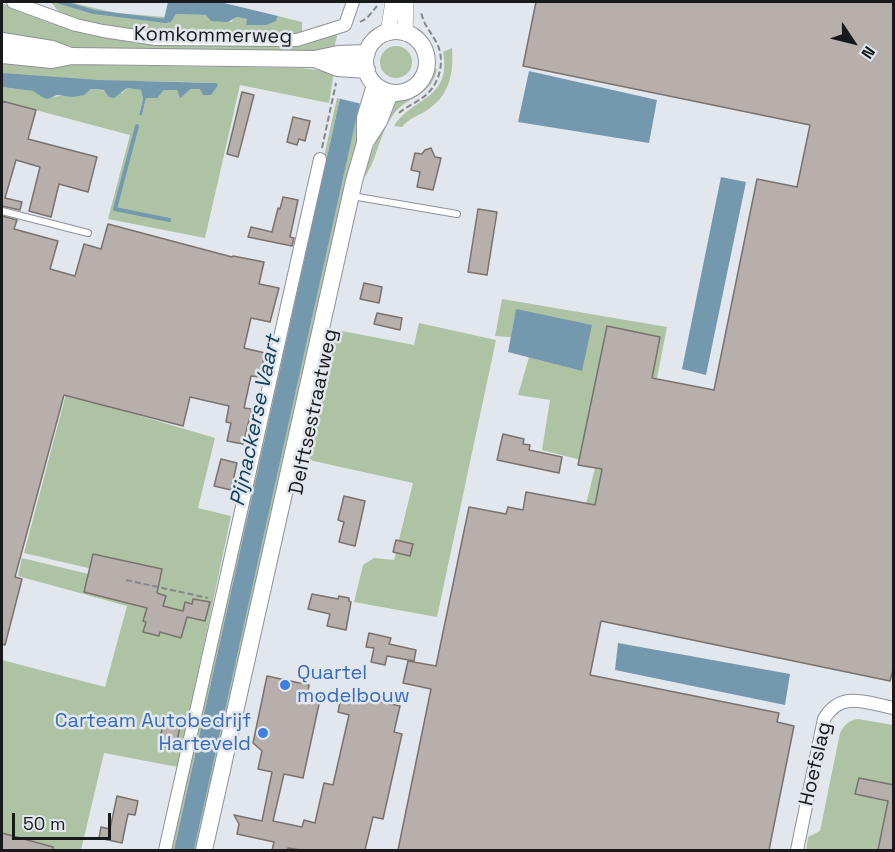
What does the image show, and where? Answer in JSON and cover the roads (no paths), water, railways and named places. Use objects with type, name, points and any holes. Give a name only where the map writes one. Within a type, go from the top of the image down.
[{"type":"main road","points":[[390,34],[411,35],[422,45],[427,59],[427,67],[420,82],[414,88],[398,93],[375,81],[367,53],[390,34]]},
{"type":"main road","name":"Komkommerweg","points":[[2,41],[52,49],[72,56]]},
{"type":"main road","name":"Komkommerweg","points":[[343,64],[367,53]]},
{"type":"main road","name":"Komkommerweg","points":[[2,55],[52,60],[72,56],[315,59],[338,54],[343,64],[375,81]]},
{"type":"main road","name":"Delftsestraatweg","points":[[204,850],[351,196],[365,143],[379,121],[375,81]]},
{"type":"street","name":"Komkommerweg","points":[[13,2],[76,25],[156,39],[297,40],[349,24],[354,2]]},
{"type":"street","points":[[387,2],[390,34]]},
{"type":"street","points":[[390,34],[406,2]]},
{"type":"street","points":[[165,850],[320,159]]},
{"type":"street","name":"Hoefslag","points":[[797,850],[824,719],[830,708],[840,702],[851,700],[894,708]]},
{"type":"lane","points":[[351,196],[457,214]]},
{"type":"lane","points":[[2,211],[88,233]]},
{"type":"water","points":[[168,2],[220,2],[278,16],[276,21],[266,25],[246,25],[247,19],[237,17],[228,22],[211,21],[206,15],[176,14],[171,22],[163,23]]},
{"type":"water","points":[[382,2],[194,850],[174,850],[340,98]]},
{"type":"water","points":[[529,71],[657,100],[649,143],[518,122]]},
{"type":"water","points":[[2,73],[99,80],[216,83],[218,85],[211,95],[203,95],[200,89],[191,89],[180,98],[177,90],[164,90],[157,98],[146,98],[142,115],[139,115],[143,99],[141,90],[127,88],[114,98],[109,97],[104,90],[91,89],[84,95],[73,97],[57,95],[48,99],[33,91],[2,87]]},
{"type":"water","points":[[721,177],[746,182],[706,375],[682,369]]},
{"type":"water","points":[[516,309],[592,325],[582,371],[508,352]]},
{"type":"water","points":[[618,643],[790,674],[785,705],[615,670]]},
{"type":"waterway","points":[[60,2],[94,12],[166,21]]},
{"type":"waterway","points":[[137,126],[115,209],[169,220]]},
{"type":"place","name":"Quartel modelbouw","points":[[285,685]]},
{"type":"place","name":"Carteam Autobedrijf Harteveld","points":[[263,733]]},
{"type":"water label","name":"Pijnackerse Vaart","points":[[256,421]]}]
